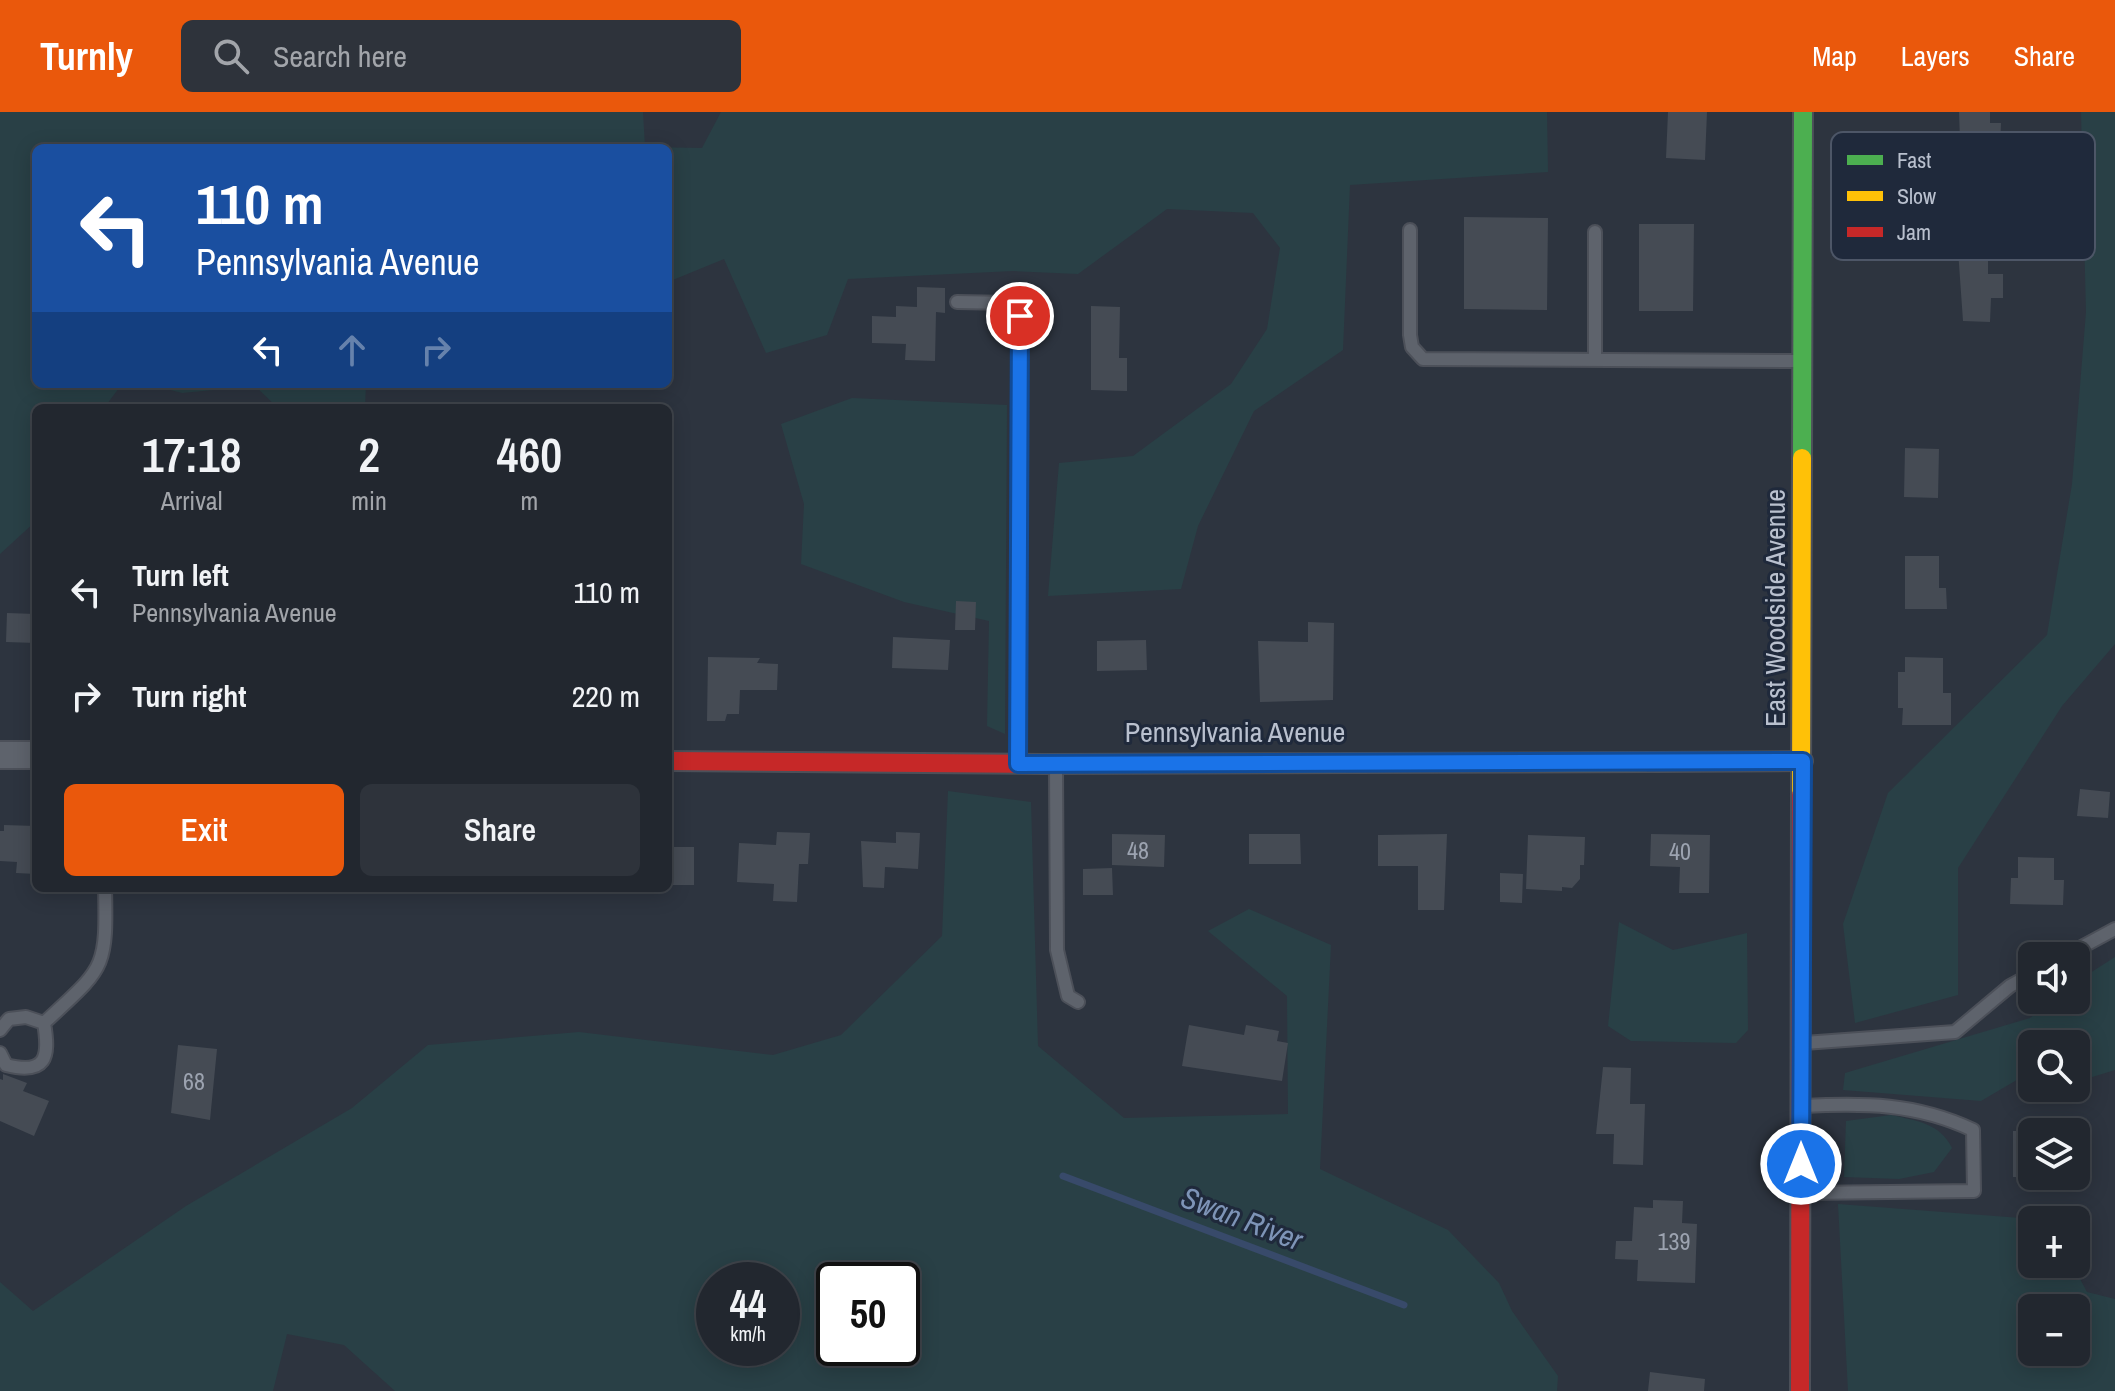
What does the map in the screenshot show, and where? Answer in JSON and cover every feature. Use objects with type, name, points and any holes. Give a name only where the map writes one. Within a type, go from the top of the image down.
[{"type":"main road","name":"East Woodside Avenue","points":[[1800,1391],[1803,112]]},
{"type":"main road","name":"Pennsylvania Avenue","points":[[672,761],[1056,764],[1803,761]]},
{"type":"street","points":[[0,755],[32,755]]},
{"type":"lane","points":[[1410,230],[1410,335],[1412,347],[1423,359],[1803,361]]},
{"type":"lane","points":[[1595,232],[1595,360]]},
{"type":"lane","points":[[957,302],[1011,303],[1020,316],[1018,764]]},
{"type":"lane","points":[[1056,764],[1057,950],[1068,996],[1078,1002]]},
{"type":"lane","points":[[44,1023],[94,976],[106,949],[105,892]]},
{"type":"lane","points":[[2090,942],[2115,929]]},
{"type":"lane","points":[[1801,1043],[1955,1032],[2018,982]]},
{"type":"lane","points":[[0,1030],[9,1019],[26,1017],[44,1023]]},
{"type":"lane","points":[[0,1053],[6,1065],[26,1070],[42,1063],[49,1051],[44,1023]]},
{"type":"lane","points":[[1801,1106],[1893,1106],[1939,1114],[1973,1130],[1974,1191],[1801,1193]]},
{"type":"green space","points":[[0,112],[643,112],[645,144],[32,144],[32,388],[119,388],[107,404],[32,404],[32,525],[0,554]]},
{"type":"green space","points":[[721,112],[1547,112],[1548,172],[1350,185],[1343,350],[1254,411],[1198,526],[1181,589],[1048,596],[1059,463],[1133,456],[1231,384],[1267,329],[1280,248],[1253,213],[1167,209],[1078,274],[1013,271],[848,279],[827,335],[766,353],[724,259],[672,280],[672,147],[702,148]]},
{"type":"green space","points":[[2081,112],[2115,112],[2115,644],[2062,706],[1958,868],[1958,995],[1855,1023],[1843,924],[1888,793],[2047,635],[2072,484],[2086,312],[2085,260],[2095,260],[2095,132],[2082,132]]},
{"type":"green space","points":[[163,388],[234,388],[182,393]]},
{"type":"green space","points":[[257,388],[366,388],[365,404],[274,404]]},
{"type":"green space","points":[[852,398],[1007,405],[1005,734],[987,726],[989,621],[904,602],[801,564],[804,504],[781,424]]},
{"type":"green space","points":[[948,791],[1031,802],[1038,1046],[1124,1118],[1288,1114],[1287,996],[1208,931],[1249,909],[1331,945],[1320,1169],[1448,1230],[1499,1283],[1512,1311],[1558,1376],[1557,1391],[395,1391],[344,1345],[287,1334],[273,1391],[0,1391],[0,1282],[33,1311],[186,1206],[352,1108],[428,1045],[579,1032],[773,1055],[841,1035],[942,936]]},
{"type":"green space","points":[[1619,922],[1673,950],[1747,933],[1748,1030],[1736,1043],[1631,1041],[1608,1026]]},
{"type":"green space","points":[[2115,957],[2115,1070],[2090,1078],[2090,1030],[2018,1030],[2018,1079],[1981,1101],[1843,1090],[1845,1073],[2035,1014],[2090,1014],[2090,973]]},
{"type":"green space","points":[[1891,1115],[1934,1128],[1952,1148],[1934,1172],[1899,1179],[1844,1177],[1846,1121]]},
{"type":"green space","points":[[1838,1204],[2018,1218],[2018,1278],[2080,1278],[2087,1292],[2115,1299],[2115,1391],[1848,1391]]},
{"type":"building","points":[[1668,112],[1707,112],[1705,160],[1666,158]]},
{"type":"building","points":[[1959,112],[1990,112],[1990,123],[2001,123],[2001,132],[1960,132]]},
{"type":"building","points":[[1464,217],[1548,218],[1547,310],[1464,309]]},
{"type":"building","points":[[1639,224],[1694,224],[1693,311],[1639,311]]},
{"type":"building","points":[[1959,260],[1988,260],[1988,274],[2003,274],[2003,298],[1991,298],[1990,322],[1963,321]]},
{"type":"building","points":[[917,287],[945,288],[945,313],[936,312],[935,361],[905,360],[906,344],[872,343],[872,316],[896,317],[896,306],[917,307]]},
{"type":"building","points":[[1091,306],[1120,307],[1119,358],[1127,358],[1127,391],[1091,390]]},
{"type":"building","points":[[1905,448],[1939,449],[1938,498],[1904,497]]},
{"type":"building","points":[[1905,556],[1939,556],[1939,588],[1946,588],[1947,609],[1905,609]]},
{"type":"building","points":[[956,601],[976,602],[975,630],[955,630]]},
{"type":"building","points":[[7,613],[32,614],[32,643],[6,642]]},
{"type":"building","points":[[1308,622],[1334,623],[1333,700],[1260,702],[1258,641],[1308,642]]},
{"type":"building","points":[[893,637],[950,640],[948,670],[892,668]]},
{"type":"building","points":[[1146,640],[1147,670],[1097,671],[1097,641]]},
{"type":"building","points":[[708,657],[760,658],[757,663],[778,664],[777,690],[740,690],[739,714],[727,714],[725,721],[707,721]]},
{"type":"building","points":[[1905,657],[1943,658],[1943,693],[1951,693],[1951,725],[1902,725],[1903,708],[1898,708],[1898,672],[1905,672]]},
{"type":"building","points":[[2080,789],[2110,792],[2108,818],[2077,816]]},
{"type":"building","points":[[4,825],[32,826],[32,874],[16,873],[17,862],[0,861],[0,831],[4,831]]},
{"type":"building","points":[[777,832],[810,833],[808,864],[799,864],[797,902],[773,901],[774,884],[737,882],[739,843],[776,845]]},
{"type":"building","points":[[896,832],[920,833],[918,869],[885,867],[884,888],[863,887],[861,841],[896,843]]},
{"type":"building","points":[[1112,834],[1165,835],[1164,867],[1112,865]]},
{"type":"building","points":[[1249,834],[1300,834],[1301,864],[1249,864]]},
{"type":"building","points":[[1447,834],[1444,910],[1418,910],[1418,866],[1378,866],[1378,835]]},
{"type":"building","points":[[1651,834],[1710,835],[1709,893],[1679,893],[1680,867],[1650,866]]},
{"type":"building","points":[[1528,835],[1585,837],[1584,865],[1580,865],[1580,879],[1572,888],[1562,887],[1562,891],[1526,889]]},
{"type":"building","points":[[672,847],[694,847],[694,885],[672,885]]},
{"type":"building","points":[[2018,857],[2054,858],[2054,880],[2064,880],[2063,905],[2010,904],[2011,878],[2018,878]]},
{"type":"building","points":[[1112,868],[1113,895],[1083,895],[1083,869]]},
{"type":"building","points":[[1500,873],[1523,874],[1522,903],[1500,902]]},
{"type":"building","points":[[1189,1025],[1244,1035],[1246,1025],[1279,1031],[1277,1041],[1288,1043],[1282,1081],[1182,1066]]},
{"type":"building","points":[[178,1045],[217,1049],[210,1120],[171,1113]]},
{"type":"building","points":[[1603,1067],[1631,1068],[1630,1104],[1645,1104],[1643,1165],[1613,1164],[1614,1134],[1596,1134]]},
{"type":"building","points":[[3,1074],[27,1083],[23,1091],[49,1101],[34,1136],[0,1121],[0,1079],[3,1080]]},
{"type":"building","points":[[2013,1131],[2018,1131],[2018,1177],[2013,1177]]},
{"type":"building","points":[[1653,1200],[1683,1201],[1682,1223],[1697,1224],[1695,1283],[1637,1281],[1638,1260],[1615,1259],[1616,1241],[1632,1241],[1634,1207],[1653,1208]]},
{"type":"building","points":[[1650,1372],[1705,1379],[1704,1391],[1648,1391]]},
{"type":"waterway","name":"Swan River","points":[[1063,1176],[1404,1305]]},
{"type":"traffic: fast","points":[[1802,458],[1803,112]]},
{"type":"traffic: slow","points":[[1801,795],[1802,458]]},
{"type":"traffic: slow","points":[[1044,764],[1654,762]]},
{"type":"traffic: jam","points":[[672,761],[1044,764]]},
{"type":"traffic: jam","points":[[1654,762],[1803,761]]},
{"type":"traffic: jam","points":[[1800,1391],[1801,795]]},
{"type":"route","points":[[1020,316],[1018,764],[1803,761],[1801,1164]]}]
